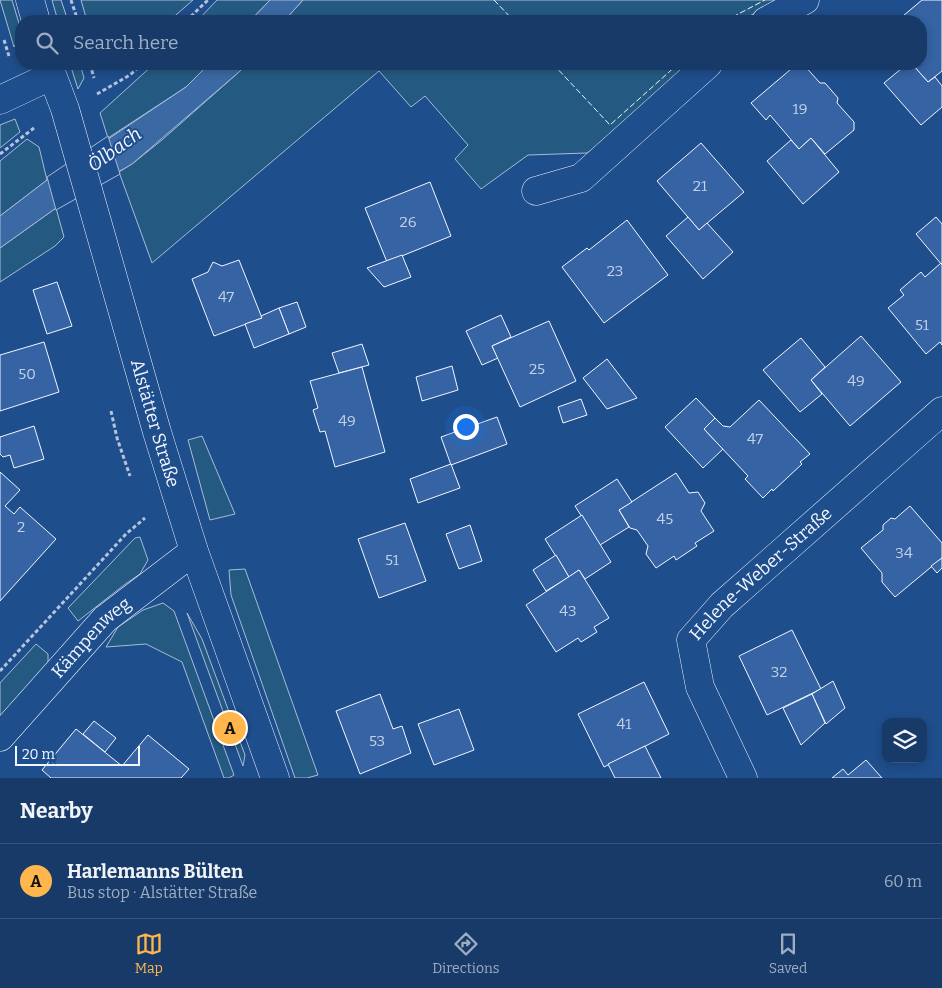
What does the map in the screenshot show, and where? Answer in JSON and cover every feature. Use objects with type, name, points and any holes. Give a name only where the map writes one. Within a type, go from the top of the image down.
[{"type":"street","points":[[30,0],[34,15]]},
{"type":"street","points":[[777,15],[805,0]]},
{"type":"street","points":[[0,100],[50,70]]},
{"type":"street","name":"Alstätter Straße","points":[[50,70],[65,109],[194,551],[275,778]]},
{"type":"street","points":[[536,192],[581,178],[701,70]]},
{"type":"street","name":"Helene-Weber-Straße","points":[[743,778],[700,686],[691,640],[722,605],[942,411]]},
{"type":"street","name":"Kämpenweg","points":[[0,737],[105,619],[194,551]]},
{"type":"path","points":[[71,0],[76,15]]},
{"type":"path","points":[[192,15],[208,0]]},
{"type":"path","points":[[0,671],[126,534],[145,518]]},
{"type":"shaded area","points":[[0,0],[12,0],[16,15],[14,47]]},
{"type":"shaded area","points":[[52,0],[61,0],[66,15],[56,15]]},
{"type":"shaded area","points":[[81,0],[193,0],[176,15],[85,15]]},
{"type":"shaded area","points":[[217,0],[270,0],[256,15],[203,15]]},
{"type":"shaded area","points":[[303,0],[780,0],[751,15],[289,15]]},
{"type":"shaded area","points":[[72,70],[82,70],[84,78],[78,89]]},
{"type":"shaded area","points":[[147,70],[203,70],[186,87],[108,138],[100,113]]},
{"type":"shaded area","points":[[241,70],[681,70],[587,153],[528,155],[481,189],[455,159],[468,145],[425,96],[411,107],[379,71],[152,263],[119,172],[162,140]]},
{"type":"shaded area","points":[[15,119],[20,132],[0,148],[0,125]]},
{"type":"shaded area","points":[[27,139],[39,147],[47,180],[0,216],[0,161]]},
{"type":"shaded area","points":[[56,208],[64,237],[55,246],[0,282],[0,248]]},
{"type":"shaded area","points":[[202,436],[235,514],[210,520],[188,440]]},
{"type":"shaded area","points":[[140,537],[148,560],[140,574],[78,621],[68,608],[135,538]]},
{"type":"shaded area","points":[[245,569],[318,775],[307,778],[295,778],[231,595],[229,570]]},
{"type":"shaded area","points":[[163,603],[174,611],[234,775],[229,778],[224,778],[182,662],[146,644],[106,647],[118,627],[143,610]]},
{"type":"shaded area","points":[[187,613],[202,639],[245,755],[243,766]]},
{"type":"shaded area","points":[[36,644],[48,654],[48,664],[0,718],[0,683]]},
{"type":"water","points":[[270,0],[303,0],[289,15],[256,15]]},
{"type":"water","name":"Ölbach","points":[[203,70],[241,70],[132,164],[56,208],[0,248],[0,216],[47,180],[186,87]]},
{"type":"pier","points":[[108,136],[120,174],[56,210],[47,177]]},
{"type":"building","points":[[922,0],[942,0],[942,71],[928,82],[917,70],[927,70],[927,15],[904,15]]},
{"type":"building","points":[[790,70],[808,70],[820,83],[825,83],[838,98],[837,103],[854,122],[854,130],[825,154],[811,138],[799,149],[770,115],[766,120],[751,103]]},
{"type":"building","points":[[900,70],[917,70],[928,82],[935,77],[942,86],[942,107],[921,125],[884,83]]},
{"type":"building","points":[[811,138],[839,172],[803,204],[767,161],[791,140],[799,149]]},
{"type":"building","points":[[701,143],[744,192],[699,230],[657,181]]},
{"type":"building","points":[[430,182],[451,236],[387,262],[365,208]]},
{"type":"building","points":[[688,217],[699,230],[707,223],[733,252],[703,279],[666,236]]},
{"type":"building","points":[[936,217],[942,224],[942,265],[916,234]]},
{"type":"building","points":[[627,220],[668,275],[604,323],[562,267],[587,248],[589,250]]},
{"type":"building","points":[[402,255],[411,277],[384,287],[367,268]]},
{"type":"building","points":[[239,260],[262,318],[214,336],[192,279],[208,272],[213,262],[222,266]]},
{"type":"building","points":[[941,263],[942,345],[940,342],[926,354],[888,308],[904,295],[900,290],[921,272],[925,277]]},
{"type":"building","points":[[57,282],[72,326],[47,334],[33,290]]},
{"type":"building","points":[[297,302],[306,327],[289,334],[279,308]]},
{"type":"building","points":[[279,308],[289,334],[254,348],[245,324],[262,318],[261,316]]},
{"type":"building","points":[[501,315],[511,337],[492,346],[498,358],[482,365],[466,331]]},
{"type":"building","points":[[549,321],[576,381],[520,407],[492,346]]},
{"type":"building","points":[[861,336],[901,382],[850,426],[811,380]]},
{"type":"building","points":[[801,338],[825,367],[811,380],[822,394],[800,412],[763,370]]},
{"type":"building","points":[[44,342],[59,392],[0,411],[0,355]]},
{"type":"building","points":[[362,344],[369,365],[339,373],[332,353]]},
{"type":"building","points":[[607,359],[637,398],[607,409],[583,378]]},
{"type":"building","points":[[452,366],[458,390],[422,401],[416,377]]},
{"type":"building","points":[[362,367],[385,452],[335,467],[325,431],[320,432],[313,410],[318,408],[310,381]]},
{"type":"building","points":[[696,398],[715,418],[704,429],[723,449],[703,468],[665,427]]},
{"type":"building","points":[[581,399],[587,415],[563,423],[558,407]]},
{"type":"building","points":[[759,400],[810,454],[800,462],[802,464],[763,498],[745,479],[748,476],[704,429],[715,418],[723,426],[730,427]]},
{"type":"building","points":[[497,417],[507,444],[451,465],[441,437]]},
{"type":"building","points":[[34,426],[44,459],[14,468],[10,455],[3,457],[0,454],[0,437]]},
{"type":"building","points":[[451,464],[460,488],[418,503],[410,479]]},
{"type":"building","points":[[0,472],[20,490],[5,506],[14,514],[20,507],[56,539],[0,601]]},
{"type":"building","points":[[676,473],[689,493],[698,492],[705,503],[701,511],[714,531],[695,543],[697,546],[676,560],[674,556],[656,568],[646,554],[648,546],[637,530],[630,528],[619,510]]},
{"type":"building","points":[[617,479],[632,502],[619,510],[629,527],[600,545],[575,506]]},
{"type":"building","points":[[910,506],[942,543],[942,558],[895,597],[882,582],[882,573],[861,548],[883,530],[883,525],[891,518],[895,519]]},
{"type":"building","points":[[582,515],[611,562],[585,579],[579,570],[569,577],[545,539]]},
{"type":"building","points":[[405,523],[426,581],[379,598],[358,539]]},
{"type":"building","points":[[470,525],[482,561],[459,569],[446,534]]},
{"type":"building","points":[[556,555],[569,577],[546,591],[533,570]]},
{"type":"building","points":[[942,558],[942,568],[937,573],[931,566]]},
{"type":"building","points":[[579,570],[609,618],[594,627],[597,632],[581,642],[578,638],[556,652],[526,605]]},
{"type":"building","points":[[792,630],[821,689],[767,715],[739,656]]},
{"type":"building","points":[[833,681],[845,708],[826,724],[812,694]]},
{"type":"building","points":[[644,682],[669,734],[604,767],[578,714]]},
{"type":"building","points":[[380,694],[393,729],[402,726],[411,753],[360,774],[336,711]]},
{"type":"building","points":[[812,694],[825,723],[801,745],[783,708]]},
{"type":"building","points":[[459,709],[474,750],[434,765],[418,724]]},
{"type":"building","points":[[94,721],[116,738],[105,752],[83,734]]},
{"type":"building","points":[[76,729],[122,766],[148,735],[189,769],[181,778],[51,778],[42,770]]},
{"type":"building","points":[[645,746],[661,778],[615,778],[608,764]]},
{"type":"building","points":[[866,760],[882,778],[832,778],[843,769],[848,775]]},
{"type":"fence","points":[[494,0],[508,15]]},
{"type":"fence","points":[[736,15],[765,0]]},
{"type":"fence","points":[[559,70],[610,125],[671,70]]},
{"type":"place","name":"Harlemanns Bülten","points":[[230,728]]}]
